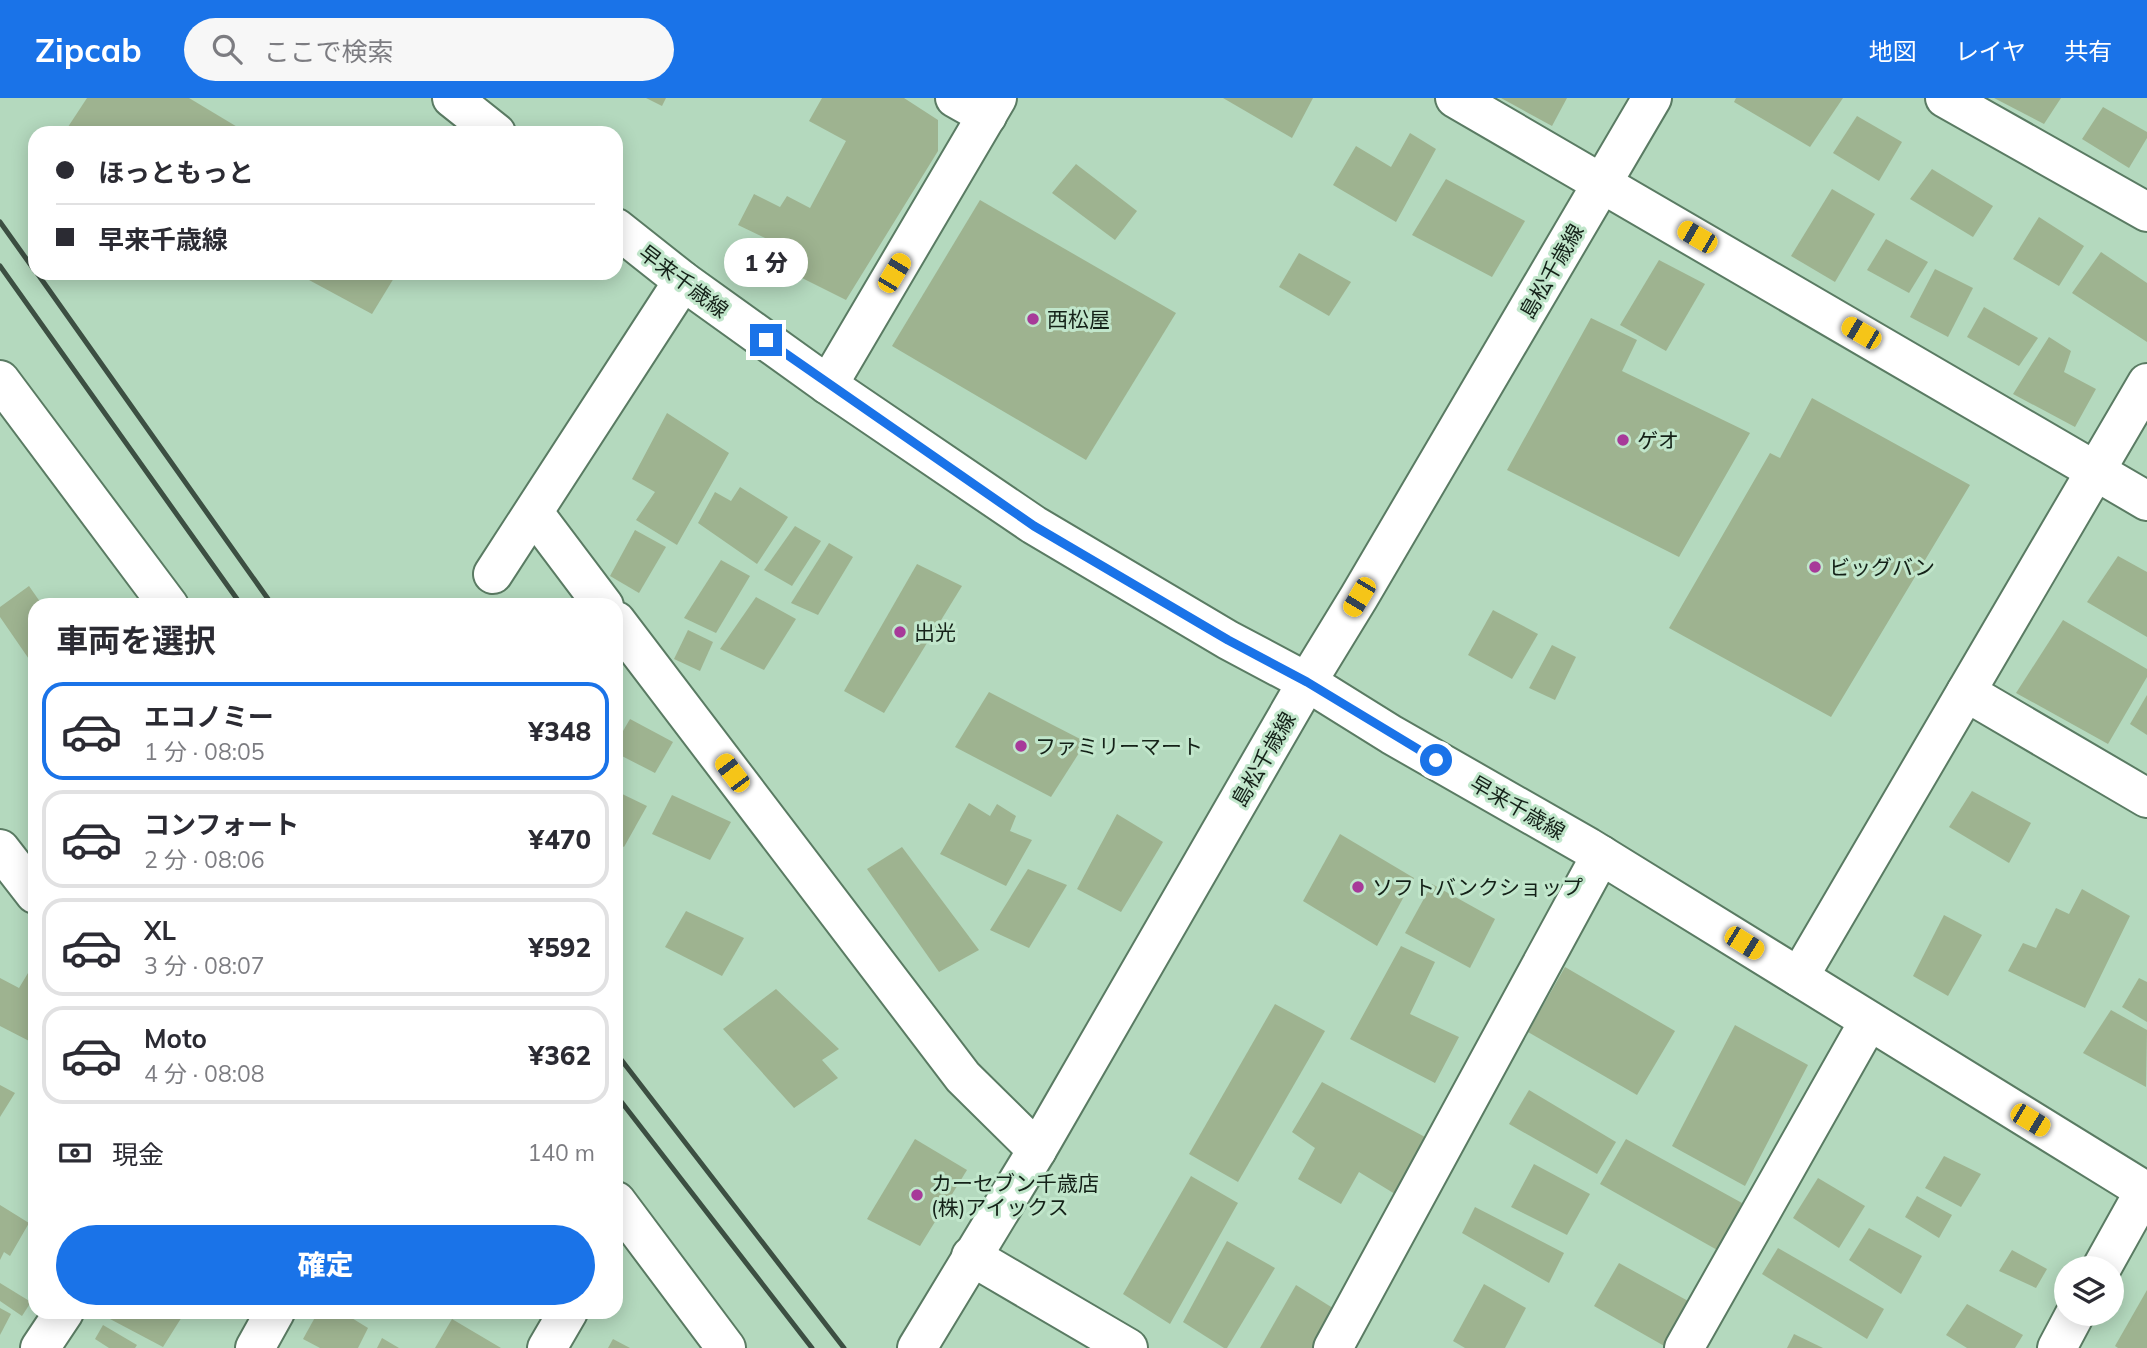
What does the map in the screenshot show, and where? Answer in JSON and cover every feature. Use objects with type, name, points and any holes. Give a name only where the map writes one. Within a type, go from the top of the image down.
[{"type":"street","points":[[452,98],[487,126]]},
{"type":"street","points":[[1455,98],[2147,501]]},
{"type":"street","name":"島松千歳線","points":[[917,1348],[1037,1150],[1307,682],[1653,98]]},
{"type":"street","points":[[1945,98],[2147,212]]},
{"type":"street","points":[[828,385],[980,104]]},
{"type":"street","name":"早来千歳線","points":[[623,234],[682,281],[828,385],[1034,526],[1601,855],[2146,1191]]},
{"type":"street","points":[[493,574],[682,281]]},
{"type":"street","points":[[0,380],[163,598]]},
{"type":"street","points":[[1799,977],[2147,383]]},
{"type":"street","points":[[534,513],[598,598]]},
{"type":"street","points":[[623,630],[963,1077],[1037,1150]]},
{"type":"street","points":[[1966,692],[2147,798]]},
{"type":"street","points":[[1,853],[28,886]]},
{"type":"street","points":[[1333,1348],[1601,855]]},
{"type":"street","points":[[1684,1348],[1870,1021]]},
{"type":"street","points":[[2108,1256],[2146,1191]]},
{"type":"street","points":[[623,1222],[726,1348]]},
{"type":"street","points":[[971,1256],[1128,1348]]},
{"type":"street","points":[[40,1348],[59,1319]]},
{"type":"street","points":[[255,1348],[271,1319]]},
{"type":"street","points":[[547,1348],[564,1319]]},
{"type":"street","points":[[2057,1348],[2069,1326]]},
{"type":"building","points":[[87,98],[189,98],[236,126],[69,126]]},
{"type":"building","points":[[646,98],[666,98],[662,106]]},
{"type":"building","points":[[822,98],[904,98],[938,120],[938,151],[846,300],[780,267],[790,250],[738,225],[754,194],[780,207],[787,196],[810,208],[846,141],[809,121]]},
{"type":"building","points":[[1223,98],[1313,98],[1292,138]]},
{"type":"building","points":[[1501,98],[1567,98],[1552,126]]},
{"type":"building","points":[[1736,98],[1843,98],[1810,147],[1734,102]]},
{"type":"building","points":[[1994,98],[2061,98],[2044,124]]},
{"type":"building","points":[[2103,107],[2147,132],[2147,138],[2129,168],[2082,139]]},
{"type":"building","points":[[1857,116],[1902,142],[1879,181],[1833,153]]},
{"type":"building","points":[[1410,133],[1436,149],[1396,222],[1333,185],[1356,146],[1391,167]]},
{"type":"building","points":[[1076,164],[1137,211],[1115,240],[1052,193]]},
{"type":"building","points":[[1932,169],[1993,206],[1973,237],[1910,199]]},
{"type":"building","points":[[1446,179],[1525,221],[1492,277],[1412,235]]},
{"type":"building","points":[[1832,189],[1875,214],[1835,282],[1791,256]]},
{"type":"building","points":[[980,200],[1176,313],[1086,460],[892,346]]},
{"type":"building","points":[[2039,217],[2084,246],[2059,286],[2013,259]]},
{"type":"building","points":[[1886,239],[1928,262],[1909,293],[1867,270]]},
{"type":"building","points":[[2101,252],[2147,283],[2147,342],[2072,293]]},
{"type":"building","points":[[1299,253],[1351,282],[1329,316],[1279,287]]},
{"type":"building","points":[[1659,260],[1705,284],[1666,351],[1620,325]]},
{"type":"building","points":[[1935,269],[1973,288],[1948,337],[1910,317]]},
{"type":"building","points":[[309,280],[393,280],[372,314]]},
{"type":"building","points":[[1984,307],[2038,338],[2019,366],[1967,337]]},
{"type":"building","points":[[1591,318],[1637,340],[1622,371],[1750,433],[1679,557],[1507,470]]},
{"type":"building","points":[[2049,337],[2071,351],[2064,372],[2096,389],[2075,427],[2013,394]]},
{"type":"building","points":[[1812,398],[1970,485],[1831,717],[1669,628],[1770,453],[1780,458]]},
{"type":"building","points":[[667,413],[729,453],[677,545],[636,520],[655,492],[632,479]]},
{"type":"building","points":[[740,487],[788,517],[757,564],[698,523],[715,492],[731,501]]},
{"type":"building","points":[[795,526],[821,541],[792,586],[764,570]]},
{"type":"building","points":[[635,530],[666,547],[639,593],[610,576]]},
{"type":"building","points":[[829,543],[853,557],[818,615],[791,603]]},
{"type":"building","points":[[2118,556],[2147,572],[2147,637],[2087,602]]},
{"type":"building","points":[[721,560],[750,576],[716,633],[684,618]]},
{"type":"building","points":[[917,564],[962,586],[884,713],[844,691]]},
{"type":"building","points":[[29,586],[37,598],[28,598],[28,658],[0,617],[0,607]]},
{"type":"building","points":[[756,597],[796,619],[764,670],[720,649]]},
{"type":"building","points":[[1493,610],[1538,634],[1512,679],[1468,655]]},
{"type":"building","points":[[2063,620],[2147,669],[2147,677],[2108,744],[2016,693]]},
{"type":"building","points":[[688,630],[713,642],[700,671],[674,659]]},
{"type":"building","points":[[1552,645],[1576,657],[1555,700],[1529,688]]},
{"type":"building","points":[[989,692],[1086,742],[1051,797],[955,747]]},
{"type":"building","points":[[2147,695],[2147,735],[2130,724]]},
{"type":"building","points":[[630,719],[673,742],[655,773],[623,757],[623,731]]},
{"type":"building","points":[[1972,791],[2031,823],[2009,863],[1949,827]]},
{"type":"building","points":[[623,794],[647,806],[623,846]]},
{"type":"building","points":[[672,795],[731,822],[710,860],[652,834]]},
{"type":"building","points":[[969,803],[990,816],[997,804],[1016,816],[1010,831],[1032,840],[1006,886],[940,854]]},
{"type":"building","points":[[1117,814],[1163,842],[1121,912],[1077,889]]},
{"type":"building","points":[[1340,834],[1414,878],[1377,946],[1303,901]]},
{"type":"building","points":[[902,847],[979,950],[939,972],[867,869]]},
{"type":"building","points":[[1028,869],[1067,885],[1029,948],[990,930]]},
{"type":"building","points":[[1432,884],[1495,919],[1470,968],[1405,933]]},
{"type":"building","points":[[2082,889],[2130,916],[2085,1008],[2008,971],[2023,943],[2036,948],[2056,908],[2069,914]]},
{"type":"building","points":[[686,911],[744,938],[722,976],[665,947]]},
{"type":"building","points":[[1944,915],[1982,935],[1948,996],[1913,976]]},
{"type":"building","points":[[1401,946],[1435,962],[1410,1014],[1459,1037],[1435,1083],[1350,1039]]},
{"type":"building","points":[[1565,967],[1675,1031],[1637,1095],[1528,1032]]},
{"type":"building","points":[[28,973],[28,1040],[0,1026],[0,978],[19,988]]},
{"type":"building","points":[[2139,978],[2147,982],[2147,1022],[2122,1007]]},
{"type":"building","points":[[776,989],[839,1049],[822,1060],[838,1078],[794,1108],[723,1029]]},
{"type":"building","points":[[1275,1004],[1325,1031],[1238,1182],[1189,1154]]},
{"type":"building","points":[[2111,1010],[2147,1030],[2146,1087],[2083,1053]]},
{"type":"building","points":[[1735,1025],[1808,1065],[1745,1186],[1672,1146]]},
{"type":"building","points":[[1322,1082],[1425,1137],[1395,1194],[1359,1172],[1341,1204],[1298,1179],[1315,1148],[1292,1132]]},
{"type":"building","points":[[0,1085],[15,1093],[0,1117]]},
{"type":"building","points":[[1529,1090],[1616,1142],[1597,1174],[1509,1124]]},
{"type":"building","name":"カーセブン千歳店 (株)アイックス","points":[[915,1139],[967,1170],[920,1246],[867,1219]]},
{"type":"building","points":[[1626,1139],[1742,1203],[1719,1251],[1600,1184]]},
{"type":"building","points":[[1944,1156],[1981,1174],[1961,1207],[1925,1188]]},
{"type":"building","points":[[1534,1164],[1590,1194],[1567,1235],[1511,1207]]},
{"type":"building","points":[[1191,1176],[1238,1203],[1170,1324],[1123,1294]]},
{"type":"building","points":[[1818,1178],[1865,1206],[1839,1248],[1793,1218]]},
{"type":"building","points":[[1917,1196],[1952,1215],[1939,1238],[1905,1217]]},
{"type":"building","points":[[0,1205],[28,1225],[10,1256],[4,1252],[0,1260]]},
{"type":"building","points":[[1475,1207],[1564,1253],[1549,1283],[1462,1233]]},
{"type":"building","points":[[1869,1228],[1922,1256],[1901,1294],[1849,1260]]},
{"type":"building","points":[[1227,1241],[1275,1268],[1227,1348],[1224,1348],[1183,1322]]},
{"type":"building","points":[[1778,1248],[1884,1309],[1867,1339],[1762,1274]]},
{"type":"building","points":[[2012,1250],[2047,1269],[2036,1288],[1999,1271]]},
{"type":"building","points":[[1619,1263],[1690,1302],[1666,1347],[1594,1306]]},
{"type":"building","points":[[0,1283],[28,1300],[28,1307],[22,1316],[0,1301]]},
{"type":"building","points":[[1484,1284],[1526,1308],[1505,1348],[1465,1348],[1453,1341]]},
{"type":"building","points":[[1296,1285],[1336,1310],[1314,1348],[1260,1348]]},
{"type":"building","points":[[2147,1290],[2147,1348],[2118,1348],[2115,1346]]},
{"type":"building","points":[[1967,1304],[2023,1335],[2015,1348],[1967,1348],[1946,1335]]},
{"type":"building","points":[[0,1308],[11,1314],[0,1335]]},
{"type":"building","points":[[110,1319],[181,1319],[163,1347]]},
{"type":"building","points":[[314,1319],[353,1319],[368,1328],[358,1348],[320,1348],[303,1339]]},
{"type":"building","points":[[452,1319],[501,1348],[435,1348]]},
{"type":"building","points":[[103,1325],[137,1345],[135,1348],[109,1348],[95,1339]]},
{"type":"building","points":[[1794,1334],[1823,1348],[1787,1348]]},
{"type":"building","points":[[382,1338],[399,1348],[377,1348]]},
{"type":"building","points":[[613,1339],[630,1348],[608,1348]]},
{"type":"railway","points":[[0,222],[28,261]]},
{"type":"railway","points":[[0,266],[236,598]]},
{"type":"railway","points":[[42,280],[267,598]]},
{"type":"railway","points":[[623,1062],[844,1348]]},
{"type":"railway","points":[[623,1104],[812,1348]]},
{"type":"place","name":"西松屋","points":[[1033,319]]},
{"type":"place","name":"ゲオ","points":[[1623,440]]},
{"type":"place","name":"ビッグバン","points":[[1815,567]]},
{"type":"place","name":"出光","points":[[900,632]]},
{"type":"place","name":"ファミリーマート","points":[[1021,746]]},
{"type":"place","name":"ソフトバンクショップ","points":[[1358,887]]},
{"type":"place","name":"カーセブン千歳店 (株)アイックス","points":[[917,1195]]},
{"type":"route","points":[[766,340],[1034,526],[1228,640],[1307,682],[1436,760]]}]
